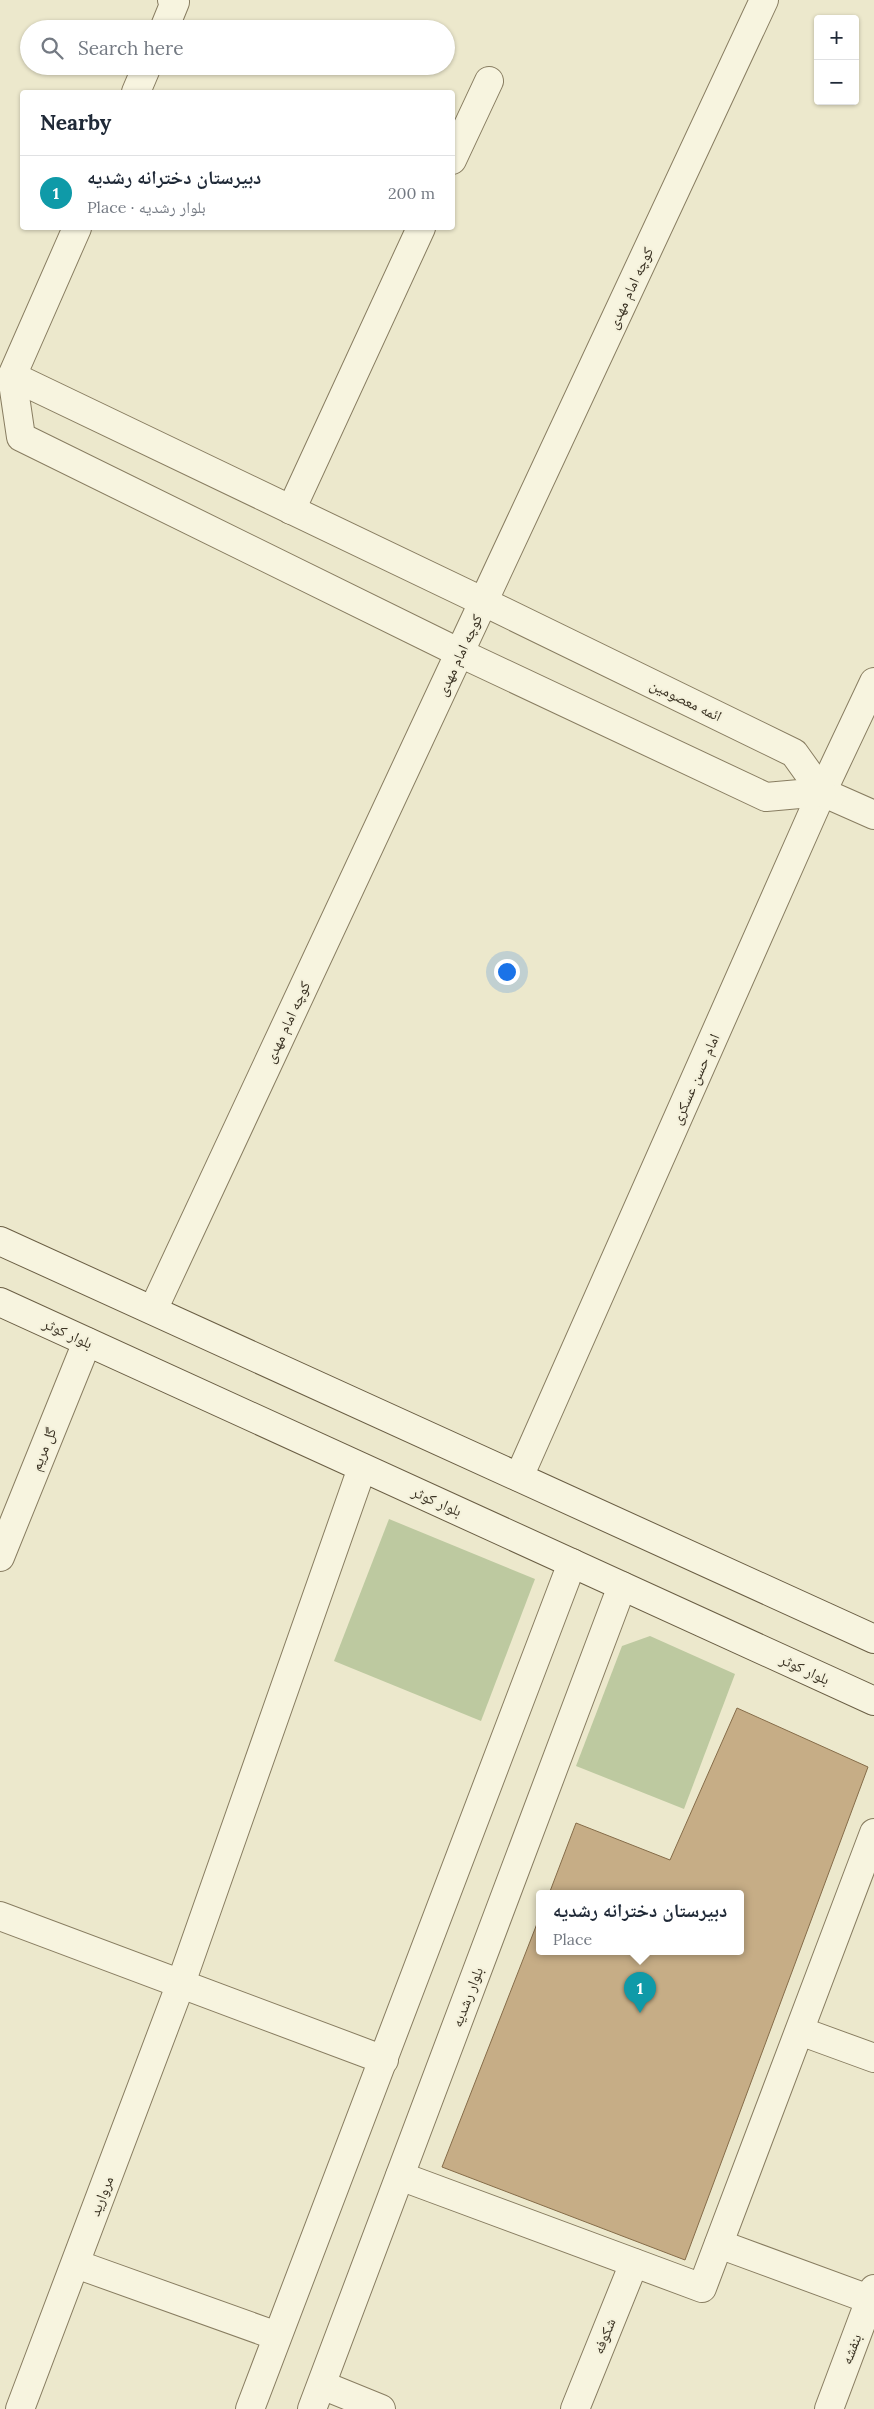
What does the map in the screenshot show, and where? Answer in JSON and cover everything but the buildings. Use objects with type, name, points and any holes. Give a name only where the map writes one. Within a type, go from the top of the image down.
[{"type":"street","points":[[168,20],[176,2],[172,0]]},
{"type":"street","name":"کوچه امام مهدی","points":[[153,1310],[764,0]]},
{"type":"street","points":[[137,90],[143,75]]},
{"type":"street","points":[[455,154],[489,81]]},
{"type":"street","points":[[76,230],[12,376],[21,437],[460,653],[766,797],[822,792],[874,815]]},
{"type":"street","points":[[291,510],[421,230]]},
{"type":"street","name":"ائمه معصومین","points":[[12,376],[794,753],[822,792]]},
{"type":"street","name":"امام حسن عسکری","points":[[519,1477],[822,792],[874,682]]},
{"type":"street","points":[[0,1241],[874,1639]]},
{"type":"street","name":"بلوار کوثر","points":[[0,1302],[874,1701]]},
{"type":"street","name":"گل مریم","points":[[0,1557],[87,1342]]},
{"type":"street","name":"مروارید","points":[[20,2409],[182,1983],[362,1468]]},
{"type":"street","points":[[250,2409],[572,1563]]},
{"type":"street","name":"بلوار رشدیه","points":[[317,2397],[622,1586]]},
{"type":"street","points":[[400,2176],[702,2288],[874,1833]]},
{"type":"street","points":[[0,1916],[384,2060]]},
{"type":"street","points":[[800,2031],[874,2058]]},
{"type":"street","points":[[719,2244],[873,2297]]},
{"type":"street","name":"شکوفه","points":[[574,2409],[634,2263]]},
{"type":"street","points":[[76,2264],[277,2336]]},
{"type":"street","name":"بنفشه","points":[[829,2409],[873,2297]]},
{"type":"street","points":[[317,2397],[381,2409]]},
{"type":"green space","points":[[389,1519],[535,1579],[481,1721],[334,1661]]},
{"type":"green space","points":[[650,1636],[735,1674],[684,1809],[576,1766],[622,1646]]},
{"type":"place","name":"دبیرستان دخترانه رشدیه","points":[[640,2013]]}]
